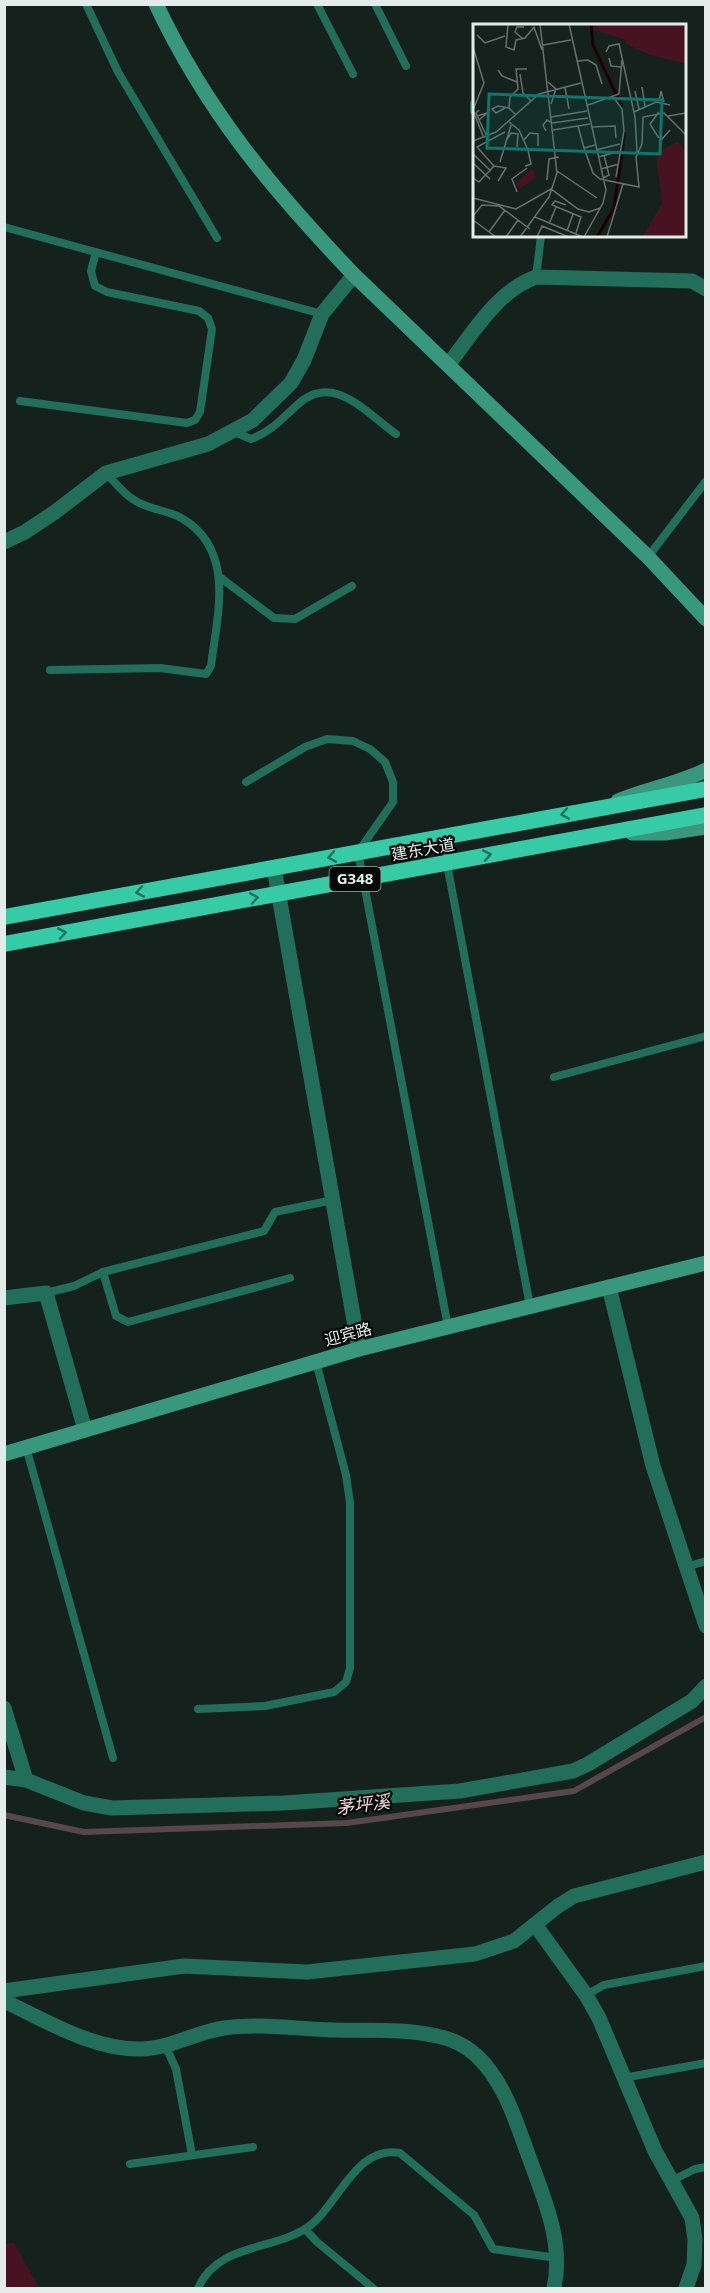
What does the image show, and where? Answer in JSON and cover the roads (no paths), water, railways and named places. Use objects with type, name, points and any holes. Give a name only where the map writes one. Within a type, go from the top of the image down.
[{"type":"highway","name":"建东大道","points":[[4,917],[705,789]]},
{"type":"highway","name":"建东大道","points":[[4,944],[705,815]]},
{"type":"main road","points":[[156,4],[180,55],[218,116],[308,226],[354,275],[648,557],[705,619]]},
{"type":"main road","points":[[603,807],[651,788],[681,781],[705,770]]},
{"type":"main road","points":[[608,833],[665,833],[705,827]]},
{"type":"main road","name":"迎宾路","points":[[4,1454],[360,1349],[705,1263]]},
{"type":"street","points":[[4,542],[55,512],[106,473],[133,464],[183,453],[208,444],[253,420],[291,382],[304,360],[322,314],[354,275]]},
{"type":"street","points":[[448,365],[504,295],[518,283],[536,277],[692,281],[705,289]]},
{"type":"street","points":[[274,868],[360,1349]]},
{"type":"street","points":[[609,1287],[647,1447],[705,1626]]},
{"type":"street","points":[[4,1298],[46,1293],[85,1430]]},
{"type":"street","points":[[4,1777],[26,1780],[84,1803],[112,1808],[284,1803],[459,1791],[556,1776],[580,1768],[692,1701],[705,1686]]},
{"type":"street","points":[[4,1708],[26,1780]]},
{"type":"street","points":[[4,1991],[184,1966],[307,1972],[455,1957],[494,1949],[514,1941],[574,1896],[705,1862]]},
{"type":"street","points":[[536,1926],[586,1995],[599,2018],[655,2151],[692,2218],[700,2264],[686,2289]]},
{"type":"street","points":[[4,2001],[97,2042],[142,2049],[165,2045],[206,2032],[246,2027],[422,2033],[453,2041],[466,2048],[487,2068],[511,2108],[549,2214],[557,2258],[554,2289]]},
{"type":"lane","points":[[86,4],[118,72],[217,238]]},
{"type":"lane","points":[[317,4],[353,74]]},
{"type":"lane","points":[[375,4],[406,66]]},
{"type":"lane","points":[[4,227],[322,314]]},
{"type":"lane","points":[[536,277],[541,237]]},
{"type":"lane","points":[[20,401],[187,423],[195,420],[200,412],[212,329],[208,318],[200,311],[107,292],[94,286],[91,271],[96,252]]},
{"type":"lane","points":[[233,431],[251,439],[268,432],[306,396],[321,390],[337,392],[396,434]]},
{"type":"lane","points":[[50,670],[160,668],[206,674],[211,666],[221,578],[217,559],[196,529],[182,518],[141,504],[122,491],[106,473]]},
{"type":"lane","points":[[648,557],[705,481]]},
{"type":"lane","points":[[221,578],[274,618],[295,619],[352,586]]},
{"type":"lane","points":[[246,782],[305,747],[327,739],[353,741],[370,749],[385,762],[393,782],[393,802],[358,852],[448,1327]]},
{"type":"lane","points":[[442,837],[530,1306]]},
{"type":"lane","points":[[554,1077],[705,1036]]},
{"type":"lane","points":[[46,1293],[74,1286],[103,1272],[264,1231],[275,1212],[333,1200]]},
{"type":"lane","points":[[103,1272],[116,1316],[128,1322],[290,1278]]},
{"type":"lane","points":[[198,1709],[286,1703],[334,1692],[346,1682],[350,1668],[350,1503],[346,1475],[316,1362]]},
{"type":"lane","points":[[26,1447],[113,1758]]},
{"type":"lane","points":[[686,1567],[705,1561]]},
{"type":"lane","points":[[586,1995],[604,1985],[705,1966]]},
{"type":"lane","points":[[165,2045],[176,2069],[192,2155]]},
{"type":"lane","points":[[623,2078],[705,2063]]},
{"type":"lane","points":[[130,2164],[253,2147]]},
{"type":"lane","points":[[198,2289],[208,2274],[237,2253],[305,2229],[327,2210],[360,2166],[379,2152],[389,2151],[400,2153],[468,2210],[479,2222],[493,2249],[508,2253],[557,2258]]},
{"type":"lane","points":[[671,2181],[705,2167]]},
{"type":"lane","points":[[305,2229],[373,2289]]},
{"type":"waterway","name":"茅坪溪","points":[[4,1815],[84,1832],[347,1823],[574,1791],[706,1717]]}]
